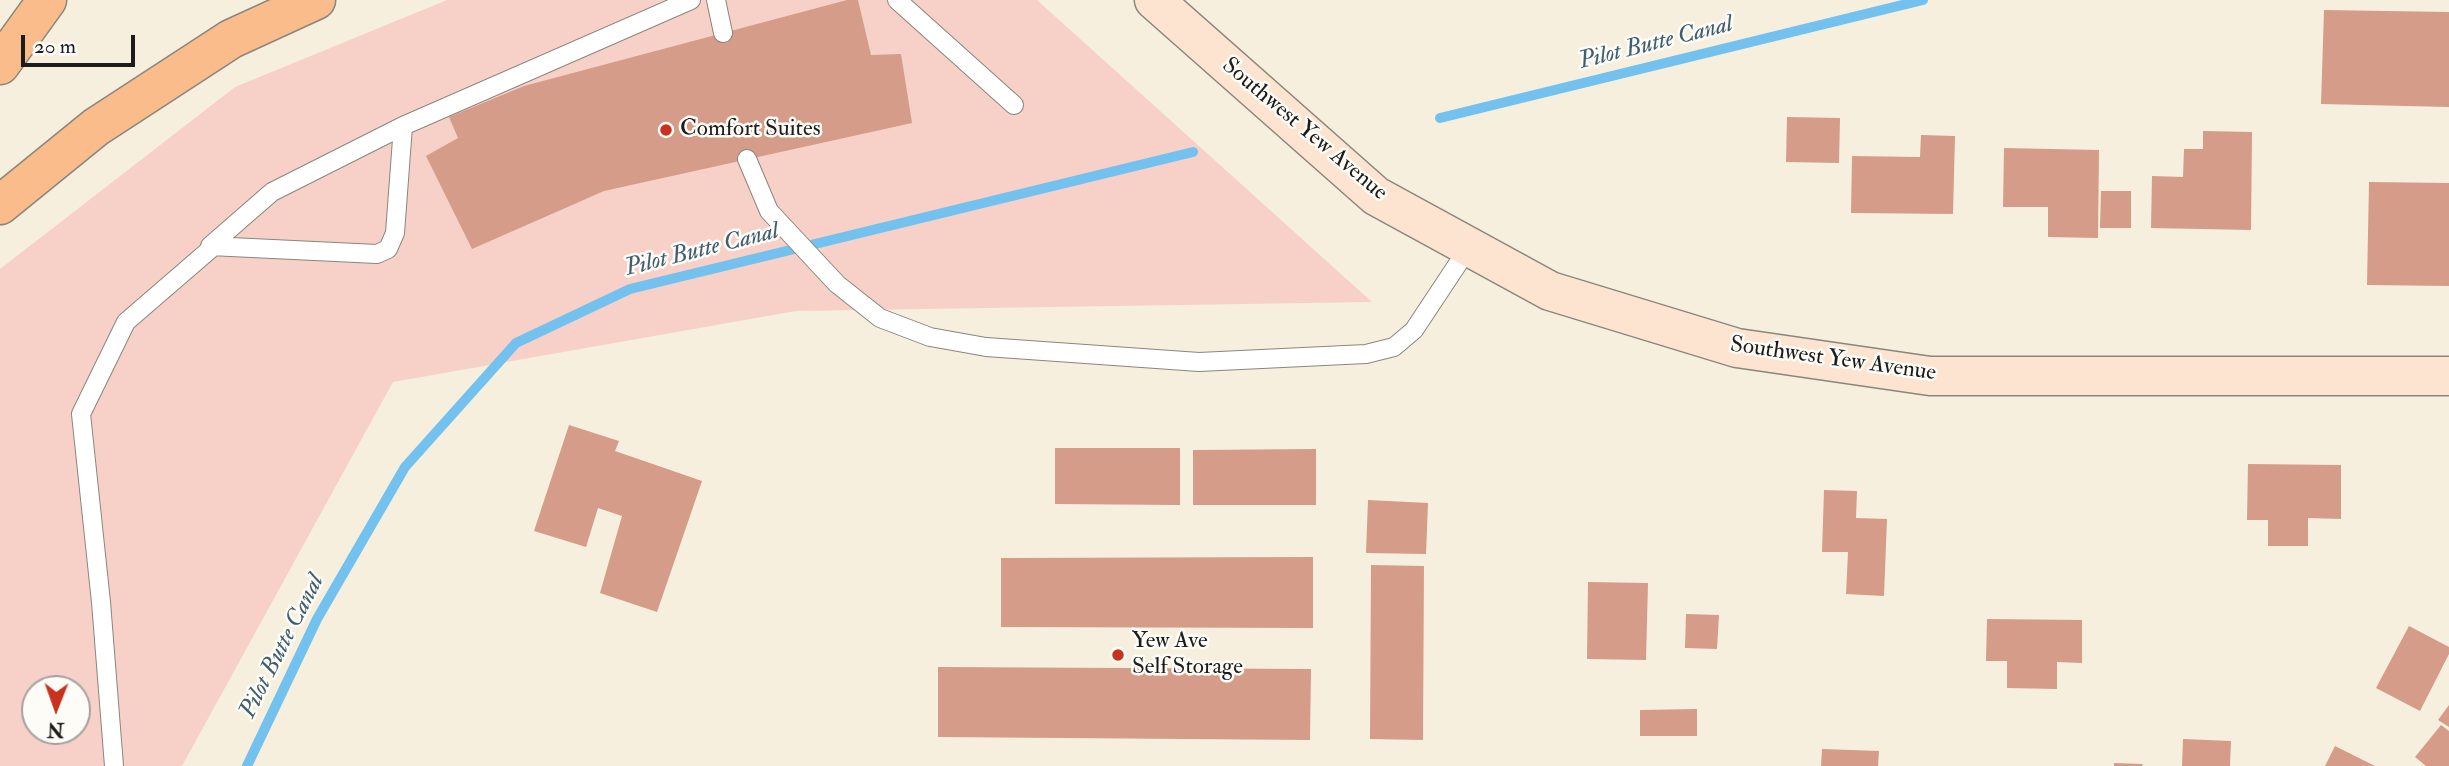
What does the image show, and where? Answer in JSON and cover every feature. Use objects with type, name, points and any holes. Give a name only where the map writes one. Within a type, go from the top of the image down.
[{"type":"highway","points":[[0,65],[47,0]]},
{"type":"highway","points":[[0,205],[96,127],[231,39],[316,0]]},
{"type":"main road","name":"Southwest Yew Avenue","points":[[1154,0],[1376,196],[1550,291],[1737,348],[1930,376],[2449,376]]},
{"type":"lane","points":[[403,126],[395,233],[388,249],[377,254],[210,246],[272,192],[403,126],[691,0]]},
{"type":"lane","points":[[716,0],[723,33]]},
{"type":"lane","points":[[897,0],[1014,105]]},
{"type":"lane","points":[[747,159],[769,211],[837,284],[880,318],[930,337],[986,347],[1199,362],[1366,354],[1394,347],[1414,330],[1469,247]]},
{"type":"lane","points":[[114,766],[102,602],[81,414],[126,322],[214,246]]},
{"type":"shaded area","points":[[447,0],[1037,0],[1372,302],[796,311],[393,382],[182,766],[0,766],[0,269],[235,87]]},
{"type":"building","name":"Comfort Suites","points":[[847,0],[858,0],[871,55],[901,54],[912,123],[604,191],[472,249],[426,156],[458,138],[449,117],[524,86]]},
{"type":"building","points":[[2324,10],[2449,12],[2449,107],[2321,104]]},
{"type":"building","points":[[1787,117],[1840,118],[1839,163],[1786,162]]},
{"type":"building","points":[[2203,131],[2252,132],[2251,230],[2151,228],[2152,176],[2183,177],[2184,149],[2203,149]]},
{"type":"building","points":[[1921,135],[1955,136],[1953,214],[1851,213],[1852,156],[1920,157]]},
{"type":"building","points":[[2004,148],[2099,150],[2098,238],[2048,237],[2048,207],[2003,207]]},
{"type":"building","points":[[2369,182],[2449,183],[2449,286],[2367,285]]},
{"type":"building","points":[[2101,191],[2131,191],[2131,228],[2100,228]]},
{"type":"building","points":[[569,425],[619,441],[615,451],[702,481],[657,612],[600,593],[622,516],[598,508],[586,547],[534,531]]},
{"type":"building","points":[[1055,448],[1180,448],[1180,505],[1055,504]]},
{"type":"building","points":[[1316,449],[1316,505],[1193,505],[1193,450]]},
{"type":"building","points":[[2248,464],[2341,465],[2341,519],[2308,518],[2308,546],[2268,546],[2268,520],[2247,520]]},
{"type":"building","points":[[1824,490],[1857,491],[1856,518],[1887,519],[1884,596],[1846,594],[1848,552],[1822,552]]},
{"type":"building","points":[[1368,500],[1428,503],[1426,554],[1366,553]]},
{"type":"building","points":[[1313,557],[1313,628],[1001,627],[1001,558]]},
{"type":"building","points":[[1371,565],[1424,566],[1423,740],[1370,739]]},
{"type":"building","points":[[1588,582],[1648,583],[1646,660],[1587,659]]},
{"type":"building","points":[[1686,614],[1719,615],[1717,649],[1685,648]]},
{"type":"building","points":[[1987,619],[2082,620],[2082,663],[2057,662],[2057,689],[2007,688],[2007,661],[1986,661]]},
{"type":"building","points":[[2409,626],[2449,647],[2449,654],[2420,711],[2376,688]]},
{"type":"building","points":[[938,667],[1311,669],[1310,740],[938,737]]},
{"type":"building","points":[[2449,705],[2449,727],[2438,720]]},
{"type":"building","points":[[1697,709],[1697,736],[1640,736],[1640,710]]},
{"type":"building","points":[[2441,725],[2449,731],[2449,766],[2426,766],[2415,757]]},
{"type":"building","points":[[2183,739],[2231,741],[2230,766],[2182,766]]},
{"type":"building","points":[[2335,746],[2375,766],[2325,766]]},
{"type":"building","points":[[1822,749],[1879,751],[1878,766],[1821,766]]},
{"type":"building","points":[[2114,763],[2143,764],[2114,766]]},
{"type":"waterway","name":"Pilot Butte Canal","points":[[1440,118],[1923,0]]},
{"type":"waterway","name":"Pilot Butte Canal","points":[[247,766],[317,619],[405,467],[516,343],[630,289],[1193,152]]},
{"type":"place","name":"Comfort Suites","points":[[666,130]]},
{"type":"place","name":"Yew Ave Self Storage","points":[[1118,655]]}]
